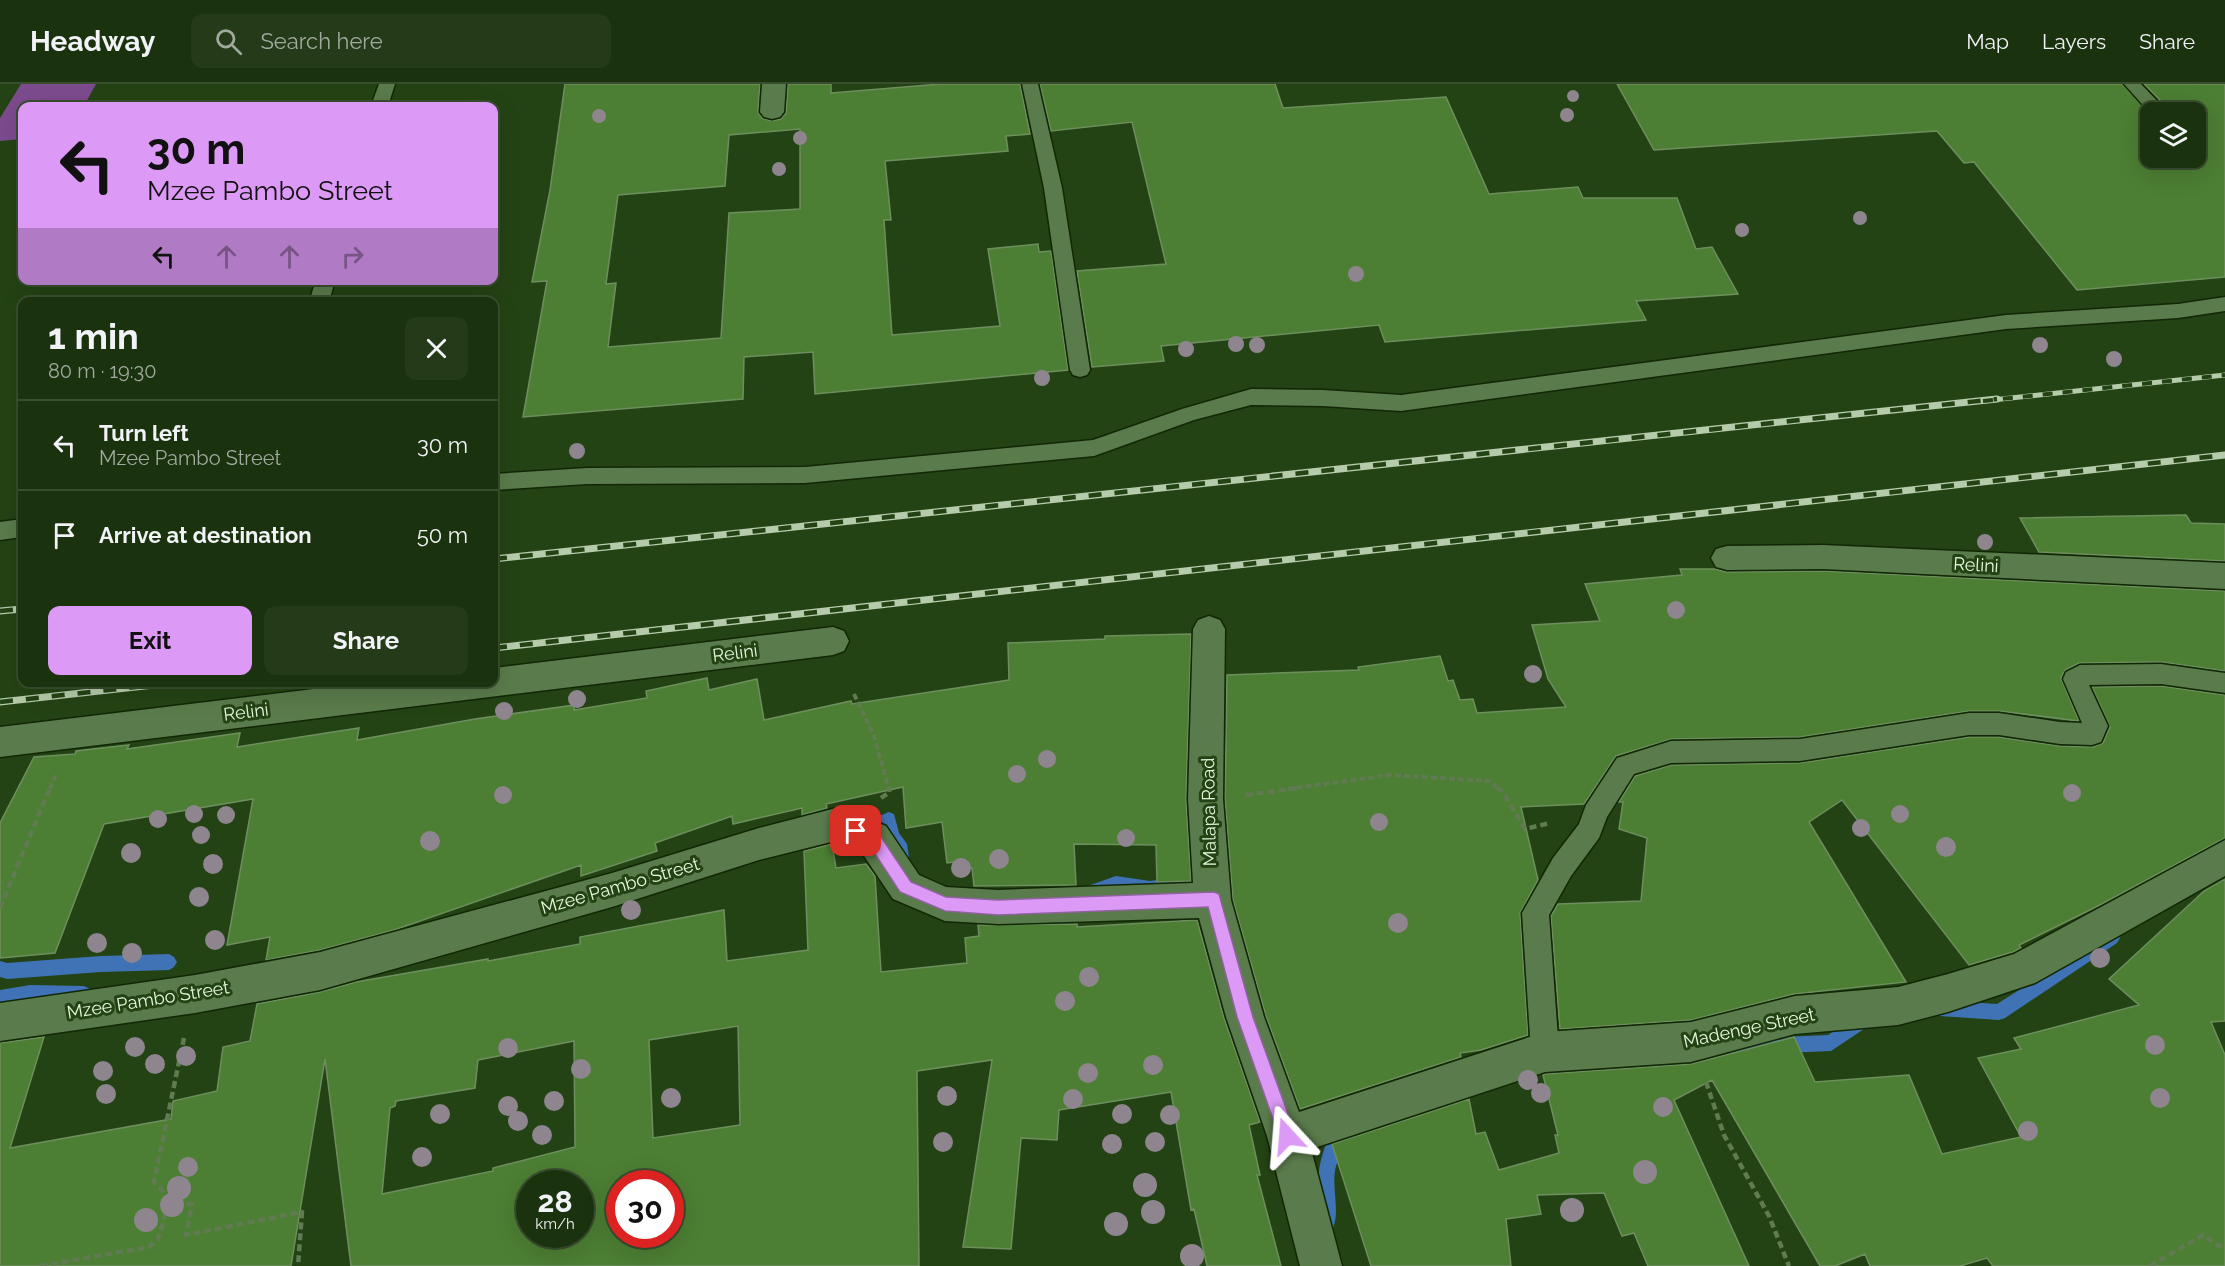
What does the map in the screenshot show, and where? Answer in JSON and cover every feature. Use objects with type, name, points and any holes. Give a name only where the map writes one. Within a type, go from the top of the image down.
[{"type":"street","points":[[772,112],[774,84]]},
{"type":"street","name":"Relini","points":[[1727,558],[1823,557],[2225,576]]},
{"type":"street","name":"Malapa Road","points":[[1209,629],[1207,798],[1210,880],[1245,1017],[1287,1136],[1321,1266]]},
{"type":"street","name":"Relini","points":[[498,681],[833,641]]},
{"type":"street","name":"Relini","points":[[0,742],[452,687]]},
{"type":"street","points":[[840,823],[873,838],[906,887],[945,904],[998,908],[1214,900]]},
{"type":"street","name":"Mzee Pambo Street","points":[[0,1023],[195,994],[320,971],[612,890],[759,844],[840,823]]},
{"type":"street","name":"Madenge Street","points":[[1287,1136],[1545,1052],[1691,1042],[1795,1015],[1898,1006],[2022,970],[2225,857]]},
{"type":"lane","points":[[381,102],[387,84]]},
{"type":"lane","points":[[1030,84],[1053,188],[1080,370]]},
{"type":"lane","points":[[2132,84],[2149,102]]},
{"type":"lane","points":[[498,482],[587,476],[805,475],[997,458],[1094,447],[1189,414],[1251,397],[1323,398],[1401,403],[2006,322],[2178,311],[2225,304]]},
{"type":"lane","points":[[0,531],[18,529]]},
{"type":"lane","points":[[1545,1052],[1535,913],[1562,867],[1590,830],[1595,813],[1626,765],[1671,752],[1800,750],[1969,724],[1999,724],[2060,733],[2092,734],[2096,726],[2077,685],[2076,679],[2080,675],[2161,674],[2225,683]]},
{"type":"path","points":[[840,823],[890,792],[874,736],[854,694]]},
{"type":"path","points":[[0,908],[66,752],[62,735]]},
{"type":"path","points":[[1207,798],[1235,797],[1391,775],[1489,781],[1503,792],[1525,829],[1595,813]]},
{"type":"path","points":[[195,994],[154,1182],[170,1198],[192,1205],[186,1236],[302,1212],[298,1266]]},
{"type":"path","points":[[1691,1042],[1724,1135],[1769,1216],[1789,1266]]},
{"type":"path","points":[[40,1266],[149,1247],[158,1239],[170,1198]]},
{"type":"path","points":[[2150,1266],[2203,1235],[2225,1250]]},
{"type":"shaded area","points":[[21,84],[96,84],[86,102],[18,102],[18,139],[0,141],[0,118]]},
{"type":"building","points":[[565,84],[760,84],[758,112],[762,118],[771,121],[781,119],[786,113],[788,84],[831,84],[831,93],[941,84],[1020,84],[1030,134],[1006,136],[1008,151],[885,161],[891,220],[884,220],[892,335],[1000,326],[988,249],[1038,244],[1039,252],[1051,251],[1068,370],[815,394],[813,352],[744,357],[743,399],[523,417],[547,281],[532,282],[550,190]],"holes":[[[800,129],[800,209],[729,213],[721,338],[608,347],[616,283],[606,284],[618,195],[725,186],[729,135]]]},
{"type":"building","points":[[1040,84],[1275,84],[1283,108],[1446,97],[1489,194],[1578,187],[1583,198],[1677,198],[1696,249],[1712,247],[1738,294],[1636,301],[1646,320],[1385,342],[1379,325],[1161,346],[1164,361],[1092,367],[1077,271],[1166,264],[1132,122],[1051,131]]},
{"type":"building","points":[[1617,84],[2122,84],[2140,103],[2140,168],[2206,168],[2206,102],[2162,102],[2144,84],[2225,84],[2225,277],[2077,290],[1974,162],[1964,163],[1937,131],[1654,150]]},
{"type":"building","points":[[2186,515],[2191,523],[2225,524],[2225,561],[2039,552],[2020,518]]},
{"type":"building","points":[[1680,569],[1715,569],[1727,572],[1823,571],[2225,591],[2225,671],[2161,662],[2079,663],[2065,670],[2061,678],[2079,721],[1999,711],[1969,711],[1800,737],[1671,739],[1616,756],[1584,804],[1521,807],[1538,880],[1520,913],[1528,1035],[1481,1050],[1460,1053],[1461,1057],[1300,1109],[1266,1016],[1233,900],[1225,799],[1227,675],[1359,670],[1358,667],[1440,656],[1448,681],[1453,680],[1460,700],[1473,699],[1477,713],[1566,707],[1548,679],[1532,625],[1600,621],[1585,584],[1682,575]]},
{"type":"building","points":[[1191,634],[1186,799],[1191,881],[1157,882],[1156,845],[1074,844],[1076,885],[974,886],[972,868],[963,869],[962,861],[947,863],[942,822],[906,828],[903,787],[826,804],[827,808],[802,815],[802,808],[733,824],[732,816],[655,843],[657,851],[581,876],[581,865],[394,930],[320,950],[266,960],[270,937],[227,945],[253,799],[104,824],[55,953],[0,958],[0,823],[34,757],[75,754],[76,751],[129,745],[127,749],[240,733],[237,747],[359,728],[357,740],[475,719],[575,705],[574,710],[647,698],[646,691],[707,678],[709,690],[757,679],[764,720],[851,701],[852,704],[1009,680],[1008,643],[1105,639],[1105,636]]},
{"type":"building","points":[[2161,686],[2225,695],[2225,838],[2100,905],[2019,945],[2021,948],[2013,952],[1969,965],[1842,800],[1809,822],[1906,982],[1794,994],[1691,1020],[1560,1029],[1551,916],[1558,904],[1641,901],[1647,838],[1619,829],[1623,802],[1619,802],[1635,776],[1671,765],[1800,763],[1969,737],[1999,737],[2060,746],[2093,747],[2103,743],[2110,727],[2092,687]]},
{"type":"building","points":[[832,844],[836,868],[866,864],[875,876],[881,972],[967,963],[965,938],[979,936],[978,925],[1077,924],[1077,927],[1197,920],[1224,1018],[1260,1122],[1249,1125],[1260,1175],[1257,1175],[1281,1266],[1207,1266],[1194,1209],[1191,1210],[1171,1092],[1059,1110],[1057,1140],[1021,1138],[1011,1249],[963,1247],[992,1060],[917,1071],[919,1266],[351,1266],[325,1059],[291,1266],[0,1266],[0,1043],[44,1037],[10,1148],[171,1119],[173,1101],[217,1091],[223,1047],[250,1041],[257,1004],[320,992],[356,982],[580,944],[580,937],[724,910],[727,961],[808,950],[804,851]],"holes":[[[738,1026],[740,1125],[653,1138],[649,1040]],[[574,1041],[575,1147],[493,1168],[493,1171],[382,1194],[390,1108],[395,1106],[396,1101],[475,1088],[478,1060]]]},
{"type":"building","points":[[2225,879],[2225,1021],[2211,1022],[2225,1055],[2225,1266],[1993,1266],[1987,1258],[1960,1266],[1870,1266],[1865,1254],[1835,1266],[1820,1266],[1712,1080],[1674,1100],[1749,1266],[1648,1266],[1634,1233],[1622,1236],[1604,1193],[1537,1195],[1541,1214],[1506,1219],[1511,1266],[1371,1266],[1332,1144],[1469,1099],[1476,1134],[1485,1132],[1499,1170],[1559,1153],[1555,1135],[1558,1135],[1543,1075],[1545,1074],[1691,1064],[1794,1037],[1815,1082],[1909,1075],[1942,1154],[2021,1137],[1978,1058],[2021,1049],[2014,1038],[2139,1005],[2109,979],[2204,891]]},
{"type":"waterway","points":[[861,825],[872,826],[889,819],[892,836],[900,844],[903,864]]},
{"type":"waterway","points":[[1090,892],[1116,883],[1150,888],[1185,883]]},
{"type":"waterway","points":[[1940,1008],[1999,1012],[2112,938]]},
{"type":"waterway","points":[[0,969],[7,971],[169,962]]},
{"type":"waterway","points":[[0,998],[30,993],[84,994]]},
{"type":"waterway","points":[[1735,1047],[1831,1043],[1864,1019]]},
{"type":"waterway","points":[[1327,1222],[1326,1172],[1333,1150],[1349,1129]]},
{"type":"railway","points":[[1983,401],[2225,375]]},
{"type":"railway","points":[[498,559],[1997,399]]},
{"type":"railway","points":[[498,648],[2225,455]]},
{"type":"railway","points":[[0,611],[18,609]]},
{"type":"railway","points":[[0,702],[136,687]]},
{"type":"route","points":[[856,831],[873,838],[906,887],[945,904],[998,908],[1214,900],[1245,1017],[1287,1136]]}]
